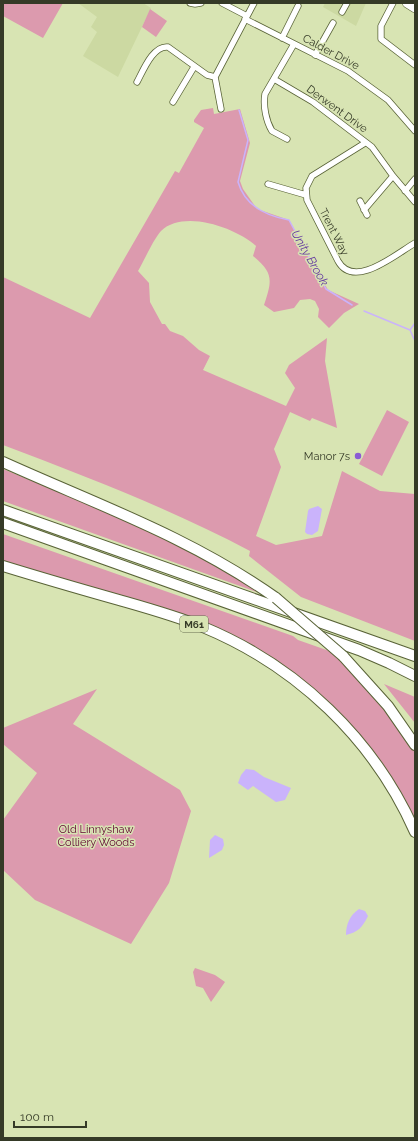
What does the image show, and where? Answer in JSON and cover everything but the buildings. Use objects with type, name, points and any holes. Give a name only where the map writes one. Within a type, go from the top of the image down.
[{"type":"highway","points":[[4,462],[117,510],[182,541],[227,565],[276,598],[343,656],[388,706],[415,745]]},
{"type":"highway","points":[[3,509],[415,656]]},
{"type":"highway","points":[[3,524],[359,650],[415,676]]},
{"type":"highway","name":"M61","points":[[3,566],[156,611],[202,627],[242,646],[285,672],[326,706],[363,746],[400,801],[415,832]]},
{"type":"main road","points":[[407,3],[415,8]]},
{"type":"street","points":[[190,3],[201,3]]},
{"type":"street","name":"Calder Drive","points":[[222,3],[282,38],[348,71],[378,92],[415,131]]},
{"type":"street","points":[[220,110],[215,77],[231,50],[254,3]]},
{"type":"street","points":[[342,12],[347,3]]},
{"type":"street","points":[[394,3],[381,26],[381,39],[415,65]]},
{"type":"street","points":[[282,38],[298,6]]},
{"type":"street","points":[[315,55],[333,23]]},
{"type":"street","points":[[288,140],[272,132],[264,108],[265,94],[294,44]]},
{"type":"street","points":[[136,81],[156,50],[164,46],[168,47],[194,67],[215,77]]},
{"type":"street","points":[[174,102],[194,67]]},
{"type":"street","name":"Derwent Drive","points":[[274,79],[313,102],[372,147],[393,176]]},
{"type":"street","points":[[268,184],[306,195],[306,188],[312,176],[365,143]]},
{"type":"street","points":[[360,201],[365,212],[393,176],[415,202]]},
{"type":"street","points":[[405,191],[415,179]]},
{"type":"street","name":"Trent Way","points":[[306,195],[340,266],[349,272],[360,273],[366,271],[415,243]]},
{"type":"shaded area","points":[[78,3],[143,3],[151,8],[118,77],[83,56],[97,32],[91,27],[97,17]]},
{"type":"shaded area","points":[[325,3],[366,3],[356,26],[323,7]]},
{"type":"shaded area","points":[[318,506],[322,509],[318,531],[312,535],[307,534],[305,532],[308,511],[309,509]]},
{"type":"shaded area","points":[[246,769],[254,770],[264,777],[291,788],[285,800],[276,802],[253,786],[248,790],[238,783],[241,775]]},
{"type":"shaded area","points":[[215,835],[223,839],[224,845],[222,850],[209,858],[210,840]]},
{"type":"shaded area","points":[[359,909],[365,911],[368,916],[364,924],[359,929],[346,935],[349,920]]},
{"type":"green space","points":[[3,3],[63,3],[43,38],[3,16]]},
{"type":"green space","points":[[150,9],[167,21],[156,37],[142,27]]},
{"type":"green space","points":[[213,108],[214,114],[240,109],[250,143],[240,181],[243,189],[257,209],[289,220],[328,290],[359,304],[344,313],[329,328],[318,317],[319,309],[315,301],[310,299],[300,300],[294,308],[274,312],[264,305],[270,283],[265,267],[253,256],[256,246],[236,233],[196,221],[171,225],[161,231],[138,271],[149,283],[150,302],[162,324],[165,324],[170,331],[183,336],[199,350],[210,356],[203,370],[286,406],[295,388],[285,373],[289,365],[327,338],[325,361],[337,428],[312,418],[310,421],[290,412],[274,449],[281,467],[256,536],[276,545],[322,536],[342,471],[380,491],[415,494],[415,641],[301,597],[249,556],[250,551],[190,521],[159,507],[3,445],[3,277],[90,318],[175,171],[179,173],[204,128],[194,122],[194,120],[201,110]]},
{"type":"green space","points":[[387,410],[409,422],[382,476],[359,464]]},
{"type":"green space","points":[[3,469],[127,520],[208,558],[265,595],[3,501]]},
{"type":"green space","points":[[3,534],[293,636],[298,640],[335,653],[372,689],[414,749],[415,825],[380,764],[273,661],[144,604],[3,561]]},
{"type":"green space","points":[[384,684],[415,697],[415,723]]},
{"type":"green space","name":"Old Linnyshaw Colliery Woods","points":[[97,689],[73,724],[180,790],[191,811],[169,883],[131,944],[35,900],[3,870],[3,820],[37,773],[3,744],[3,728]]},
{"type":"green space","points":[[195,968],[215,975],[225,982],[211,1002],[203,988],[196,986],[193,972]]},
{"type":"waterway","name":"Unity Brook","points":[[239,110],[248,140],[238,182],[241,190],[251,204],[265,213],[289,220],[326,289],[352,305]]},
{"type":"waterway","name":"Unity Brook","points":[[364,311],[410,330],[415,341]]},
{"type":"waterway","points":[[410,330],[415,323]]},
{"type":"place","name":"Manor 7s","points":[[358,456]]}]
